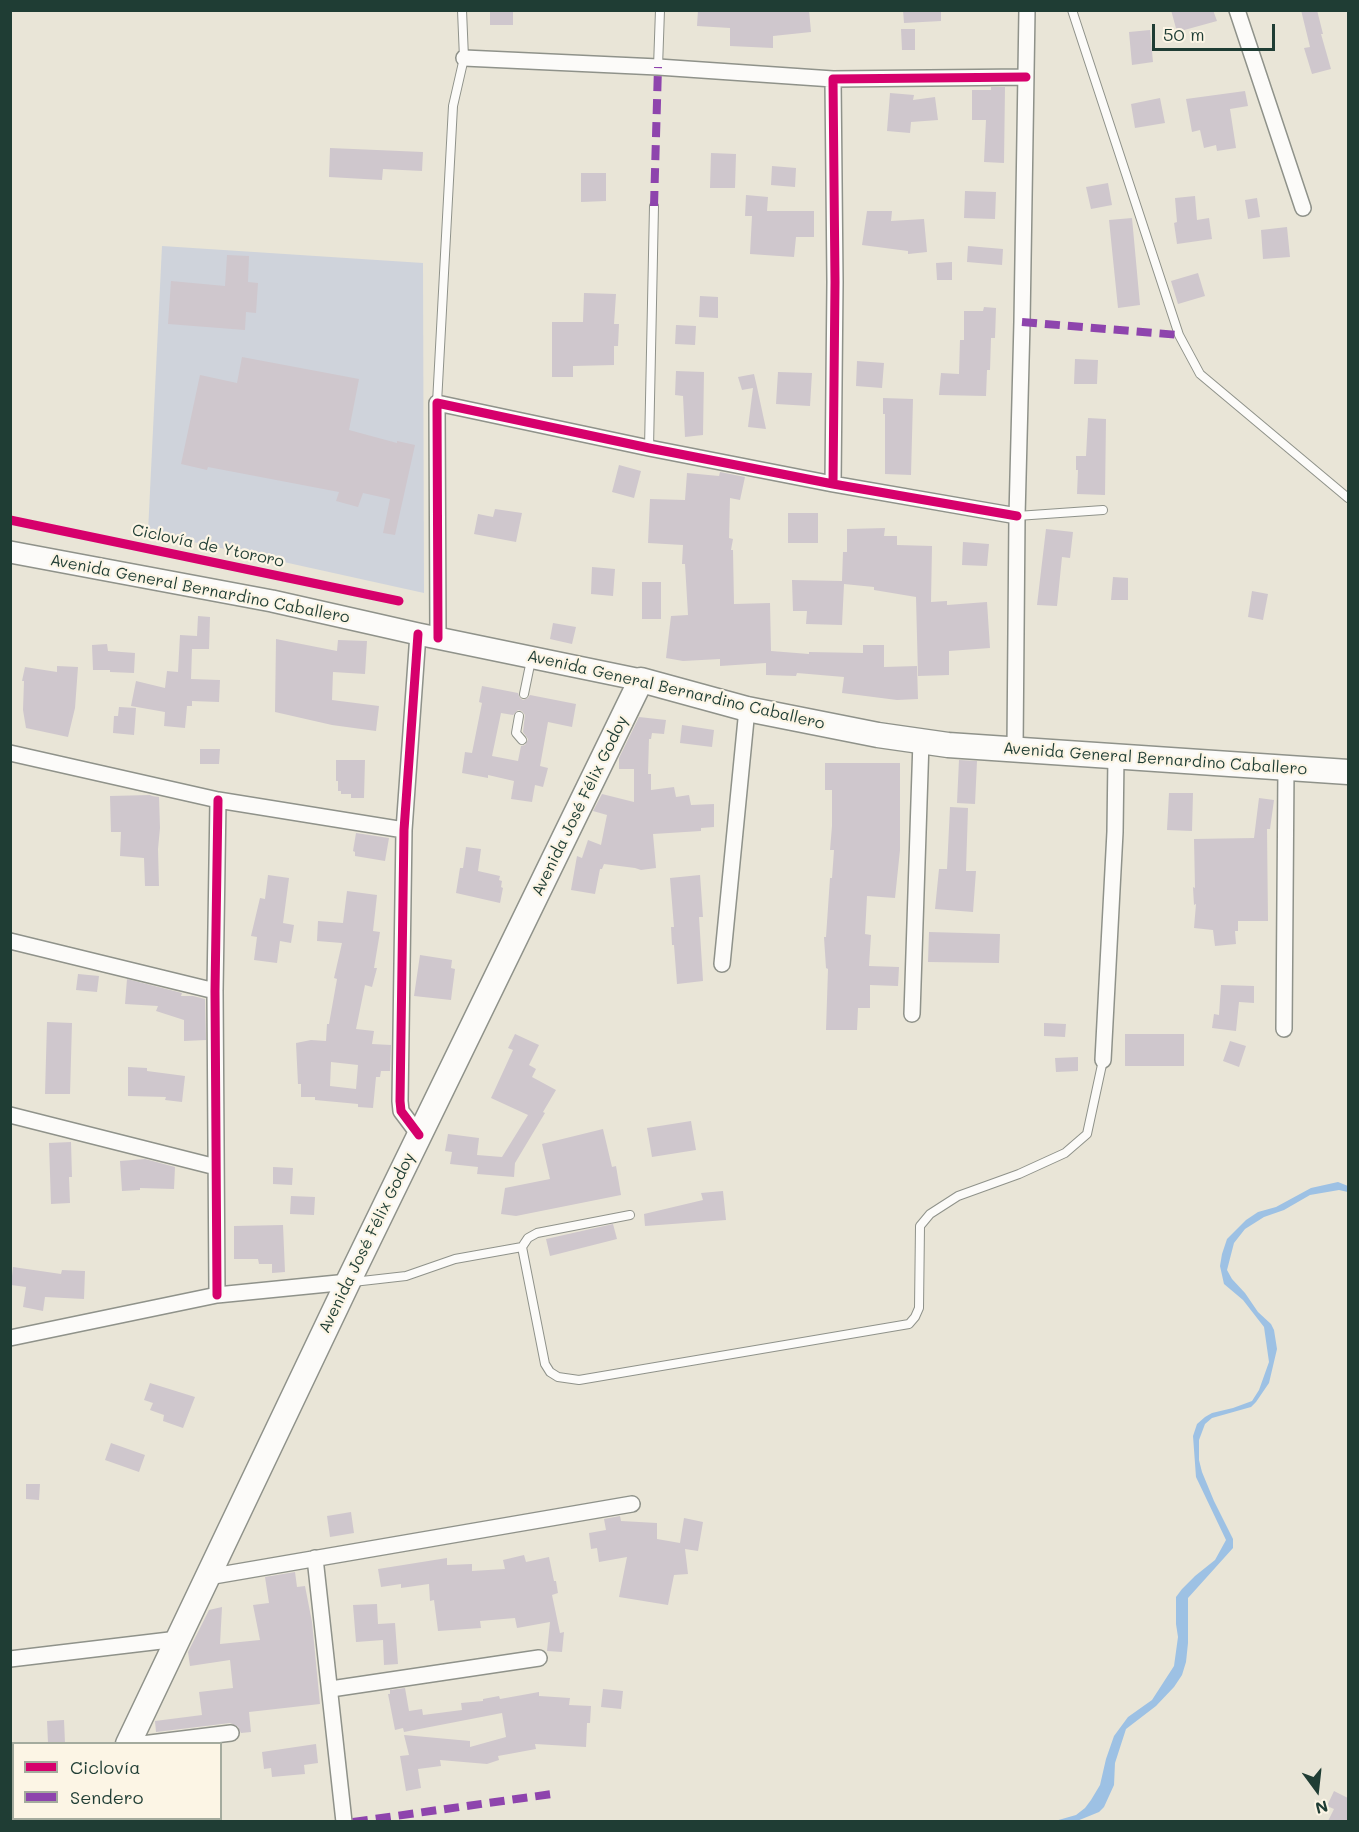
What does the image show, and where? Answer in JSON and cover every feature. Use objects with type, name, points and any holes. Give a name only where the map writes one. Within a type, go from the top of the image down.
[{"type":"main road","name":"Avenida General Bernardino Caballero","points":[[10,552],[272,601],[641,680],[747,708],[878,735],[948,745],[1348,772]]},
{"type":"main road","name":"Avenida José Félix Godoy","points":[[128,1742],[348,1282],[641,680]]},
{"type":"street","points":[[1016,748],[1017,516],[1027,10]]},
{"type":"street","points":[[1238,10],[1303,208]]},
{"type":"street","points":[[464,58],[658,67],[833,80],[1026,78]]},
{"type":"street","points":[[833,80],[835,282],[833,484]]},
{"type":"street","points":[[419,1135],[401,1111],[400,1101],[404,830],[428,636],[437,403],[833,484],[1017,516]]},
{"type":"street","points":[[722,964],[747,708]]},
{"type":"street","points":[[912,1014],[921,741]]},
{"type":"street","points":[[10,753],[218,800],[404,830]]},
{"type":"street","points":[[1103,1060],[1115,832],[1116,757]]},
{"type":"street","points":[[1284,1029],[1286,768]]},
{"type":"street","points":[[217,1295],[215,991],[218,800]]},
{"type":"street","points":[[10,941],[215,991]]},
{"type":"street","points":[[10,1115],[216,1167]]},
{"type":"street","points":[[10,1338],[217,1295],[348,1282]]},
{"type":"street","points":[[208,1577],[632,1504]]},
{"type":"street","points":[[315,1558],[344,1821]]},
{"type":"street","points":[[10,1659],[178,1639]]},
{"type":"street","points":[[330,1689],[539,1658]]},
{"type":"street","points":[[151,1742],[231,1733]]},
{"type":"lane","points":[[437,403],[453,106],[464,58],[462,10]]},
{"type":"lane","points":[[658,67],[660,10]]},
{"type":"lane","points":[[1072,10],[1179,335],[1200,374],[1348,498]]},
{"type":"lane","points":[[649,448],[654,206]]},
{"type":"lane","points":[[1017,516],[1103,510]]},
{"type":"lane","points":[[524,694],[532,658]]},
{"type":"lane","points":[[519,717],[516,733],[522,740]]},
{"type":"lane","points":[[630,1215],[537,1233],[528,1238],[522,1247],[545,1364],[550,1372],[558,1377],[579,1380],[909,1324],[919,1308],[920,1226],[930,1214],[958,1196],[1019,1174],[1065,1152],[1087,1134],[1103,1060]]},
{"type":"lane","points":[[348,1282],[406,1276],[455,1259],[522,1247]]},
{"type":"shaded area","points":[[162,246],[423,263],[424,593],[148,532]]},
{"type":"water","points":[[1338,1182],[1348,1186],[1348,1192],[1339,1190],[1310,1195],[1284,1210],[1264,1217],[1245,1229],[1234,1243],[1227,1270],[1258,1312],[1271,1324],[1277,1349],[1269,1383],[1256,1402],[1251,1407],[1212,1418],[1205,1424],[1199,1440],[1199,1460],[1202,1472],[1233,1539],[1233,1548],[1188,1598],[1188,1643],[1182,1675],[1156,1706],[1126,1729],[1115,1763],[1114,1785],[1104,1807],[1099,1812],[1077,1821],[1055,1821],[1076,1815],[1085,1808],[1100,1785],[1114,1736],[1128,1717],[1152,1700],[1174,1666],[1178,1637],[1176,1597],[1195,1576],[1215,1560],[1226,1540],[1196,1477],[1193,1436],[1197,1424],[1205,1417],[1252,1401],[1259,1390],[1269,1362],[1264,1327],[1243,1300],[1224,1284],[1220,1266],[1227,1239],[1246,1220],[1258,1212],[1276,1207],[1311,1188]]},
{"type":"building","points":[[490,10],[513,10],[513,25],[490,25]]},
{"type":"building","points":[[698,10],[809,10],[811,32],[773,36],[773,48],[730,46],[730,28],[697,26]]},
{"type":"building","points":[[903,10],[941,10],[941,21],[904,23]]},
{"type":"building","points":[[1171,10],[1213,10],[1217,21],[1177,32]]},
{"type":"building","points":[[1301,10],[1317,10],[1331,69],[1312,74],[1304,48],[1310,47]]},
{"type":"building","points":[[901,29],[915,29],[915,50],[902,50]]},
{"type":"building","points":[[1150,30],[1153,62],[1132,65],[1129,32]]},
{"type":"building","points":[[991,87],[1005,87],[1004,163],[984,162],[986,120],[972,120],[972,90],[991,90]]},
{"type":"building","points":[[1245,91],[1248,106],[1230,109],[1236,148],[1217,151],[1216,145],[1204,148],[1200,130],[1192,132],[1186,99]]},
{"type":"building","points":[[890,93],[914,95],[913,100],[935,97],[938,120],[911,122],[910,133],[887,131]]},
{"type":"building","points":[[1160,98],[1165,123],[1135,128],[1131,104]]},
{"type":"building","points":[[330,148],[423,152],[422,171],[383,169],[382,180],[329,177]]},
{"type":"building","points":[[711,153],[736,154],[735,188],[710,188]]},
{"type":"building","points":[[772,166],[796,168],[795,187],[771,185]]},
{"type":"building","points":[[581,173],[606,173],[606,201],[581,202]]},
{"type":"building","points":[[1108,183],[1112,205],[1091,209],[1086,187]]},
{"type":"building","points":[[965,191],[996,192],[995,219],[964,218]]},
{"type":"building","points":[[746,195],[768,197],[767,211],[814,211],[814,237],[796,237],[794,257],[750,254],[752,216],[745,216]]},
{"type":"building","points":[[1195,196],[1197,220],[1209,218],[1212,239],[1177,244],[1174,223],[1177,222],[1175,198]]},
{"type":"building","points":[[1257,198],[1260,217],[1248,219],[1245,200]]},
{"type":"building","points":[[867,211],[892,211],[891,221],[924,219],[927,252],[908,254],[908,251],[862,245]]},
{"type":"building","points":[[1132,218],[1140,305],[1118,308],[1109,220]]},
{"type":"building","points":[[1287,227],[1290,257],[1263,259],[1261,230]]},
{"type":"building","points":[[968,246],[1003,249],[1002,265],[967,262]]},
{"type":"building","points":[[227,255],[249,256],[248,282],[258,283],[256,313],[246,312],[245,330],[168,324],[171,281],[225,286]]},
{"type":"building","points":[[952,262],[952,280],[937,280],[936,263]]},
{"type":"building","points":[[1198,273],[1205,296],[1178,304],[1171,281]]},
{"type":"building","points":[[584,293],[616,294],[614,324],[619,324],[618,346],[614,346],[614,365],[573,366],[573,377],[552,377],[552,322],[583,322]]},
{"type":"building","points":[[700,296],[718,297],[718,318],[699,317]]},
{"type":"building","points":[[984,307],[996,308],[995,338],[991,338],[986,396],[939,395],[941,373],[959,374],[960,340],[964,340],[964,311],[983,311]]},
{"type":"building","points":[[676,325],[696,326],[695,345],[675,344]]},
{"type":"building","points":[[242,357],[359,379],[349,430],[397,443],[397,441],[415,445],[395,535],[383,533],[390,499],[363,493],[358,507],[336,501],[339,492],[181,464],[200,375],[237,383]]},
{"type":"building","points":[[1075,359],[1098,360],[1097,384],[1074,384]]},
{"type":"building","points":[[857,361],[884,363],[882,388],[856,386]]},
{"type":"building","points":[[676,371],[704,372],[703,435],[685,437],[683,396],[675,395]]},
{"type":"building","points":[[778,372],[812,373],[810,406],[776,404]]},
{"type":"building","points":[[754,374],[766,429],[748,427],[753,388],[742,390],[738,377]]},
{"type":"building","points":[[883,398],[913,399],[911,475],[885,474]]},
{"type":"building","points":[[1088,418],[1106,419],[1105,495],[1077,494],[1076,456],[1086,456]]},
{"type":"building","points":[[619,465],[641,471],[634,498],[612,492]]},
{"type":"building","points":[[720,472],[745,477],[740,500],[730,498],[729,538],[733,539],[731,550],[733,550],[734,604],[770,603],[771,651],[809,654],[809,652],[863,653],[863,645],[884,645],[884,667],[917,666],[918,699],[897,700],[842,693],[844,677],[797,673],[796,676],[766,675],[766,663],[720,666],[720,659],[683,661],[666,658],[671,616],[688,615],[685,564],[682,564],[683,545],[648,543],[650,499],[685,500],[687,473],[719,476]]},
{"type":"building","points":[[495,509],[522,513],[516,542],[474,534],[478,514],[493,517]]},
{"type":"building","points":[[788,513],[818,513],[818,543],[788,543]]},
{"type":"building","points":[[885,528],[884,536],[897,536],[897,545],[932,546],[931,602],[947,601],[947,605],[987,602],[990,648],[949,651],[949,675],[918,676],[916,597],[874,590],[874,587],[844,584],[842,625],[806,624],[807,611],[793,611],[792,580],[842,581],[843,552],[847,552],[847,529]]},
{"type":"building","points":[[1046,529],[1073,532],[1070,558],[1062,557],[1057,606],[1037,605]]},
{"type":"building","points":[[963,542],[989,544],[987,566],[962,565]]},
{"type":"building","points":[[592,567],[615,569],[613,596],[591,594]]},
{"type":"building","points":[[1113,577],[1128,578],[1128,600],[1111,600]]},
{"type":"building","points":[[642,582],[661,582],[661,619],[642,619]]},
{"type":"building","points":[[1252,591],[1268,594],[1263,620],[1248,617]]},
{"type":"building","points":[[198,616],[210,617],[209,649],[192,649],[191,679],[220,680],[219,702],[192,701],[192,706],[187,706],[185,728],[164,726],[165,712],[131,706],[136,681],[165,688],[167,671],[178,672],[180,635],[197,636]]},
{"type":"building","points":[[553,623],[576,627],[572,644],[550,639]]},
{"type":"building","points":[[276,639],[337,651],[338,640],[367,641],[365,674],[333,672],[332,700],[379,706],[376,731],[332,725],[275,712]]},
{"type":"building","points":[[107,644],[108,651],[135,653],[134,673],[93,670],[92,645]]},
{"type":"building","points":[[57,666],[78,667],[75,708],[68,737],[26,728],[23,710],[24,681],[22,681],[25,667],[57,672]]},
{"type":"building","points":[[482,686],[518,693],[523,700],[530,695],[576,704],[572,727],[548,722],[540,766],[548,768],[543,787],[535,785],[532,802],[511,799],[514,781],[488,775],[488,778],[462,773],[465,752],[472,753],[482,703],[479,702]],"holes":[[[518,710],[525,715],[523,732],[528,739],[525,745],[521,746],[518,761],[492,756],[501,713],[513,715]]]},
{"type":"building","points":[[119,707],[136,708],[134,735],[113,733],[114,716],[118,716]]},
{"type":"building","points":[[639,717],[666,720],[664,734],[652,733],[649,739],[648,774],[651,774],[651,790],[674,787],[676,797],[689,795],[691,805],[714,804],[714,827],[701,828],[701,831],[653,834],[656,868],[641,870],[604,864],[600,869],[595,894],[571,890],[577,856],[582,858],[588,840],[601,845],[607,815],[593,811],[602,794],[634,802],[634,769],[619,769],[619,758]]},
{"type":"building","points":[[682,725],[714,730],[712,747],[680,743]]},
{"type":"building","points":[[200,749],[220,749],[219,764],[200,764]]},
{"type":"building","points":[[336,760],[365,760],[364,798],[351,798],[351,794],[341,794],[341,791],[338,791]]},
{"type":"building","points":[[959,760],[977,761],[975,804],[957,803]]},
{"type":"building","points":[[825,763],[900,763],[900,850],[895,898],[867,896],[865,934],[871,935],[869,966],[899,967],[898,986],[870,985],[870,1008],[858,1008],[857,1030],[826,1030],[828,969],[826,968],[824,937],[826,937],[834,850],[830,850],[832,790],[825,790]]},
{"type":"building","points":[[1169,793],[1193,793],[1192,831],[1167,830]]},
{"type":"building","points":[[150,795],[159,797],[159,886],[145,886],[144,858],[120,856],[121,832],[111,832],[110,796]]},
{"type":"building","points":[[1259,798],[1274,800],[1270,829],[1267,829],[1268,921],[1238,921],[1238,931],[1235,931],[1236,944],[1215,946],[1213,930],[1194,928],[1196,904],[1194,905],[1193,887],[1195,888],[1194,839],[1254,838]]},
{"type":"building","points":[[950,807],[968,808],[966,871],[976,871],[973,912],[935,909],[939,869],[947,869]]},
{"type":"building","points":[[356,833],[389,838],[385,861],[355,856],[353,851]]},
{"type":"building","points":[[466,847],[481,849],[478,871],[500,876],[499,880],[502,881],[501,887],[503,888],[500,903],[456,893]]},
{"type":"building","points":[[268,875],[289,878],[283,923],[294,925],[291,943],[280,941],[277,963],[254,960],[257,937],[251,936],[260,898],[265,899]]},
{"type":"building","points":[[700,875],[703,917],[699,917],[703,981],[677,984],[674,945],[672,945],[671,927],[674,927],[670,878]]},
{"type":"building","points":[[347,891],[377,895],[373,931],[380,932],[374,968],[377,968],[372,987],[365,985],[356,1029],[374,1031],[372,1044],[391,1045],[390,1071],[381,1071],[380,1077],[376,1077],[373,1108],[358,1107],[358,1104],[315,1100],[315,1097],[301,1097],[301,1084],[298,1084],[296,1043],[311,1040],[326,1041],[327,1024],[329,1024],[337,979],[334,978],[342,943],[317,941],[318,921],[343,923]],"holes":[[[331,1062],[358,1065],[356,1089],[330,1086]]]},
{"type":"building","points":[[929,932],[1000,934],[999,963],[928,962]]},
{"type":"building","points":[[420,955],[452,960],[451,968],[455,969],[451,1000],[414,996]]},
{"type":"building","points":[[78,974],[99,976],[97,992],[76,990]]},
{"type":"building","points":[[127,979],[182,993],[181,996],[205,999],[206,1040],[184,1041],[184,1020],[156,1011],[158,1006],[125,1004]]},
{"type":"building","points":[[1221,985],[1254,986],[1254,1003],[1239,1002],[1236,1031],[1212,1028],[1214,1014],[1219,1015]]},
{"type":"building","points":[[47,1022],[72,1023],[70,1094],[45,1094]]},
{"type":"building","points":[[1044,1023],[1066,1024],[1065,1037],[1044,1036]]},
{"type":"building","points":[[515,1034],[539,1045],[529,1065],[536,1069],[532,1077],[556,1090],[515,1163],[514,1177],[477,1174],[478,1167],[450,1164],[452,1152],[445,1151],[448,1134],[479,1138],[477,1155],[502,1157],[528,1115],[491,1098],[513,1050],[508,1048]]},
{"type":"building","points":[[1125,1034],[1184,1034],[1184,1066],[1125,1066]]},
{"type":"building","points":[[1230,1041],[1246,1046],[1239,1067],[1223,1061]]},
{"type":"building","points":[[1078,1057],[1078,1071],[1056,1072],[1055,1058]]},
{"type":"building","points":[[128,1067],[147,1068],[147,1071],[185,1076],[182,1102],[165,1100],[166,1097],[128,1096]]},
{"type":"building","points":[[691,1121],[696,1150],[652,1157],[647,1128]]},
{"type":"building","points":[[603,1129],[612,1167],[616,1166],[621,1195],[516,1216],[501,1214],[505,1188],[550,1179],[542,1144]]},
{"type":"building","points":[[71,1142],[70,1203],[51,1204],[49,1143]]},
{"type":"building","points":[[145,1159],[175,1167],[174,1189],[140,1188],[140,1190],[122,1191],[120,1161]]},
{"type":"building","points":[[273,1167],[293,1168],[292,1185],[273,1184]]},
{"type":"building","points":[[723,1191],[726,1220],[645,1226],[644,1214],[703,1200],[701,1193]]},
{"type":"building","points":[[291,1196],[315,1197],[314,1215],[290,1214]]},
{"type":"building","points":[[613,1224],[617,1239],[550,1256],[546,1239]]},
{"type":"building","points":[[283,1225],[285,1272],[272,1273],[272,1264],[259,1264],[258,1259],[234,1259],[234,1226]]},
{"type":"building","points":[[13,1267],[61,1274],[62,1270],[85,1271],[84,1299],[45,1297],[43,1311],[23,1307],[26,1287],[11,1285]]},
{"type":"building","points":[[150,1383],[195,1397],[183,1428],[163,1421],[164,1415],[150,1410],[153,1403],[144,1400]]},
{"type":"building","points":[[111,1443],[145,1455],[139,1472],[105,1460]]},
{"type":"building","points":[[26,1484],[40,1484],[39,1500],[26,1499]]},
{"type":"building","points":[[351,1512],[354,1533],[330,1537],[327,1516]]},
{"type":"building","points":[[620,1516],[621,1521],[657,1523],[657,1539],[680,1543],[684,1518],[703,1522],[698,1551],[685,1549],[688,1574],[674,1575],[668,1605],[619,1597],[627,1557],[599,1562],[597,1548],[591,1549],[589,1533],[606,1530],[604,1519]]},
{"type":"building","points":[[524,1555],[526,1562],[549,1557],[558,1593],[552,1595],[560,1633],[564,1632],[562,1652],[547,1651],[550,1622],[517,1628],[515,1618],[480,1621],[481,1628],[438,1631],[434,1600],[430,1601],[429,1584],[401,1588],[401,1584],[381,1587],[378,1569],[447,1558],[447,1565],[472,1564],[472,1571],[505,1569],[503,1560]]},
{"type":"building","points":[[295,1572],[297,1587],[305,1586],[312,1622],[320,1704],[249,1712],[251,1732],[241,1733],[238,1727],[230,1723],[156,1732],[155,1721],[202,1715],[199,1692],[233,1688],[230,1660],[190,1666],[188,1652],[209,1610],[222,1607],[220,1644],[260,1640],[253,1605],[269,1603],[265,1577]]},
{"type":"building","points":[[377,1604],[378,1624],[395,1623],[398,1664],[384,1665],[383,1640],[356,1642],[353,1605]]},
{"type":"building","points":[[405,1688],[409,1711],[422,1709],[423,1715],[462,1710],[461,1703],[483,1701],[483,1699],[499,1696],[500,1699],[539,1692],[539,1696],[570,1698],[569,1705],[591,1706],[590,1723],[587,1723],[586,1747],[535,1744],[536,1749],[498,1756],[499,1760],[487,1764],[440,1760],[441,1766],[418,1769],[421,1788],[406,1791],[400,1756],[409,1755],[404,1735],[470,1741],[470,1747],[506,1737],[502,1713],[404,1732],[403,1728],[395,1730],[388,1694],[390,1690]]},
{"type":"building","points":[[603,1689],[623,1691],[621,1709],[601,1707]]},
{"type":"building","points":[[64,1720],[65,1742],[48,1742],[47,1721]]},
{"type":"building","points":[[316,1744],[318,1763],[304,1765],[305,1774],[272,1777],[271,1768],[264,1769],[262,1752]]},
{"type":"building","points":[[1334,1791],[1348,1798],[1348,1821],[1328,1821],[1334,1809],[1327,1806]]},
{"type":"marked path","points":[[654,206],[658,67]]},
{"type":"marked path","points":[[1022,322],[1179,335]]},
{"type":"marked path","points":[[353,1822],[552,1794]]},
{"type":"cycle path","points":[[833,484],[835,282],[833,79],[1026,77]]},
{"type":"cycle path","points":[[438,638],[437,403],[833,484],[1017,516]]},
{"type":"cycle path","name":"Ciclovía de Ytororo","points":[[10,520],[399,601]]},
{"type":"cycle path","points":[[418,634],[404,830],[400,1101],[401,1111],[419,1135]]},
{"type":"cycle path","points":[[217,1295],[215,991],[218,800]]}]
